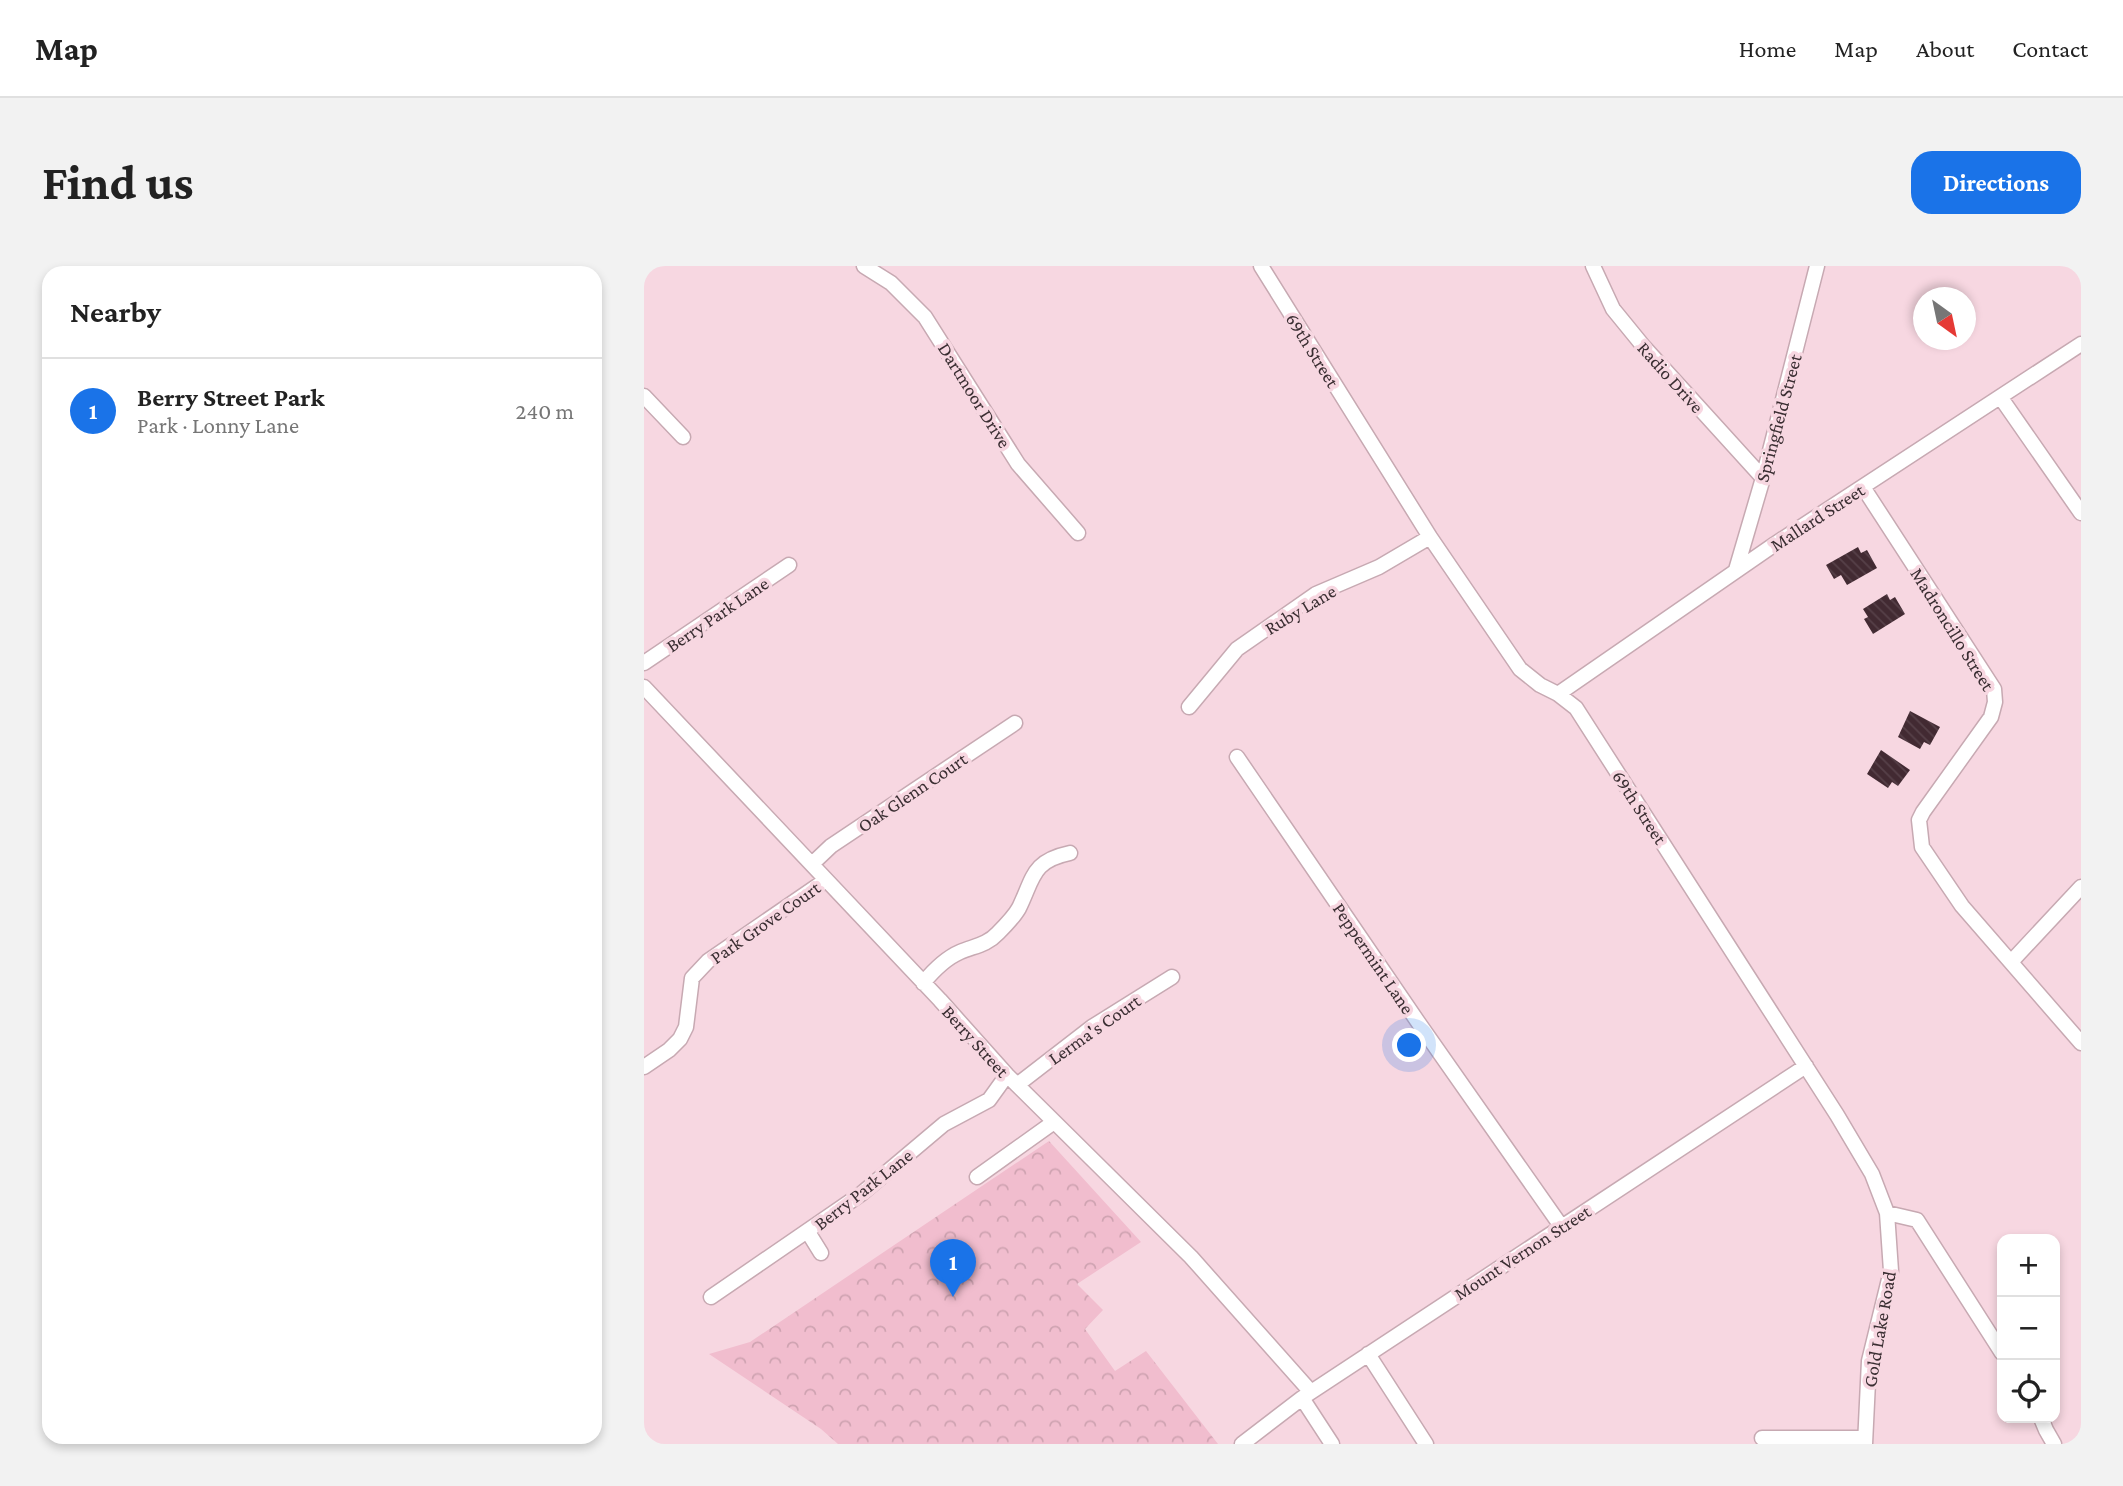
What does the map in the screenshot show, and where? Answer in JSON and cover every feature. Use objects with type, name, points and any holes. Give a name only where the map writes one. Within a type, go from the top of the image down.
[{"type":"street","name":"Dartmoor Drive","points":[[864,266],[891,283],[925,317],[1018,464],[1077,533]]},
{"type":"street","name":"69th Street","points":[[1261,266],[1430,537],[1520,668],[1540,685],[1558,694],[1576,708],[1806,1066],[1872,1174],[1886,1213]]},
{"type":"street","name":"Radio Drive","points":[[1593,266],[1613,309],[1763,478]]},
{"type":"street","name":"Springfield Street","points":[[1736,570],[1763,478],[1817,266]]},
{"type":"street","name":"Mallard Street","points":[[1558,694],[1736,570],[2081,344]]},
{"type":"street","points":[[644,396],[683,437]]},
{"type":"street","points":[[2001,398],[2081,513]]},
{"type":"street","name":"Madroncillo Street","points":[[1863,487],[1994,689],[1995,702],[1991,717],[1923,812],[1919,821],[1922,847],[1962,906],[2081,1042]]},
{"type":"street","name":"Ruby Lane","points":[[1189,707],[1237,649],[1316,594],[1379,567],[1430,537]]},
{"type":"street","name":"Berry Park Lane","points":[[644,663],[789,565]]},
{"type":"street","name":"Berry Street","points":[[644,687],[1012,1080],[1191,1257],[1307,1395],[1332,1444]]},
{"type":"street","name":"Oak Glenn Court","points":[[812,864],[831,846],[1015,723]]},
{"type":"street","name":"Peppermint Lane","points":[[1237,757],[1420,1026],[1561,1226]]},
{"type":"street","points":[[923,983],[935,969],[960,952],[980,946],[996,936],[1017,911],[1031,878],[1042,863],[1052,857],[1070,853]]},
{"type":"street","name":"Park Grove Court","points":[[644,1067],[680,1039],[686,1027],[692,978],[708,961],[826,880]]},
{"type":"street","points":[[2011,962],[2081,887]]},
{"type":"street","name":"Lerma's Court","points":[[1012,1080],[1172,977]]},
{"type":"street","name":"Mount Vernon Street","points":[[1242,1444],[1368,1354],[1806,1066]]},
{"type":"street","name":"Berry Park Lane","points":[[711,1297],[861,1194],[944,1124],[989,1100],[1012,1080]]},
{"type":"street","points":[[977,1177],[1054,1122]]},
{"type":"street","points":[[1886,1213],[1917,1220],[1997,1345]]},
{"type":"street","name":"Gold Lake Road","points":[[1865,1441],[1869,1361],[1891,1270],[1886,1213]]},
{"type":"street","points":[[808,1232],[821,1253]]},
{"type":"street","points":[[1368,1354],[1426,1444]]},
{"type":"street","points":[[2043,1423],[2054,1444]]},
{"type":"street","points":[[1762,1438],[1865,1441]]},
{"type":"green space","points":[[1049,1141],[1141,1242],[1077,1284],[1103,1310],[1085,1329],[1115,1371],[1146,1351],[1218,1444],[838,1444],[821,1429],[709,1354],[750,1342]]},
{"type":"building","points":[[1858,547],[1861,553],[1867,550],[1877,568],[1847,585],[1841,575],[1834,579],[1826,565]]},
{"type":"building","points":[[1887,594],[1890,600],[1895,597],[1905,614],[1873,634],[1864,619],[1868,617],[1863,609]]},
{"type":"building","points":[[1910,711],[1940,727],[1930,745],[1924,742],[1920,749],[1898,737]]},
{"type":"building","points":[[1881,750],[1910,770],[1898,786],[1892,782],[1888,788],[1867,774]]},
{"type":"place","name":"Berry Street Park","points":[[953,1297]]}]
